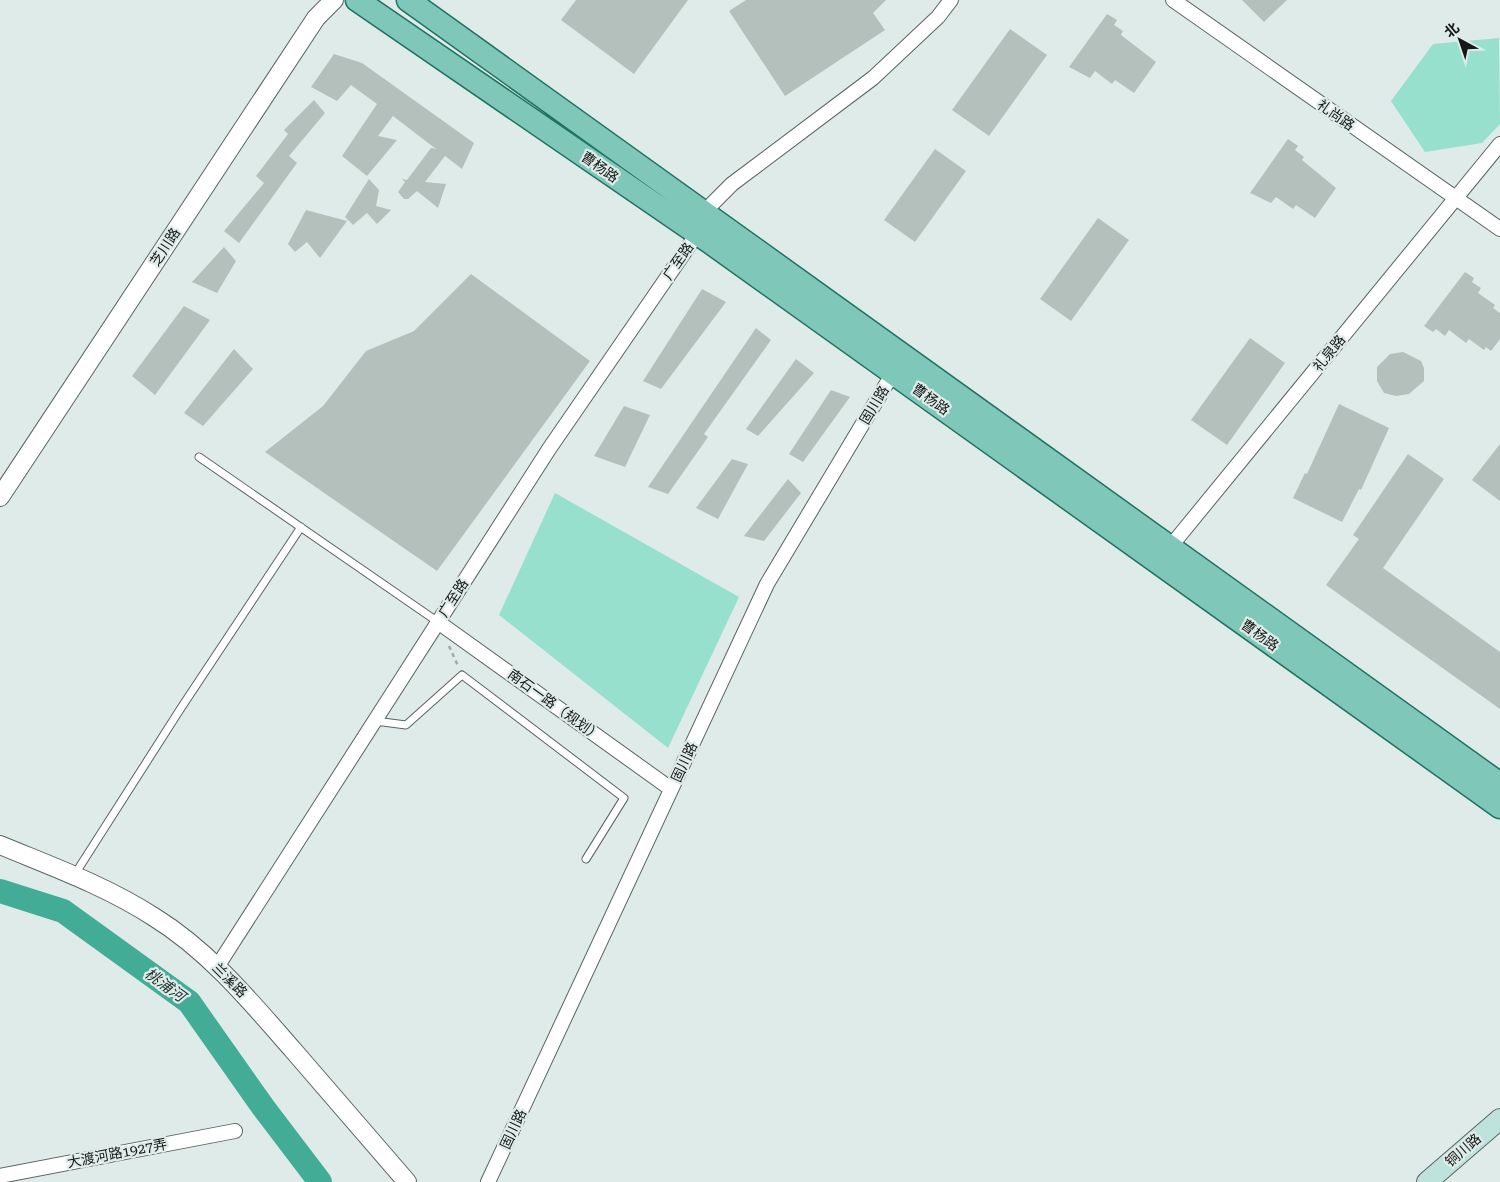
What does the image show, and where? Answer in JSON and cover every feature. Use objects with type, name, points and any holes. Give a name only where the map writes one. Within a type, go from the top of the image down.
[{"type":"main road","name":"曹杨路","points":[[357,0],[697,234],[899,364]]},
{"type":"main road","name":"曹杨路","points":[[408,0],[704,212],[899,364],[1164,554],[1500,784]]},
{"type":"main road","name":"曹杨路","points":[[1164,554],[1500,807]]},
{"type":"main road","name":"铜川路","points":[[1427,1182],[1500,1119]]},
{"type":"street","name":"芝川路","points":[[0,498],[316,18],[334,0]]},
{"type":"street","points":[[697,234],[704,212],[732,184],[873,78],[938,17],[952,0]]},
{"type":"street","name":"礼尚路","points":[[1172,0],[1500,229]]},
{"type":"street","name":"礼泉路","points":[[1164,554],[1500,144]]},
{"type":"street","name":"广至路","points":[[217,967],[549,449],[697,234]]},
{"type":"street","name":"固川路","points":[[488,1182],[767,584],[899,364]]},
{"type":"street","name":"南石一路（规划）","points":[[438,622],[671,789]]},
{"type":"street","name":"兰溪路","points":[[0,845],[75,874],[156,917],[217,967],[242,992],[407,1182]]},
{"type":"street","name":"大渡河路1927弄","points":[[0,1176],[235,1131]]},
{"type":"lane","points":[[199,457],[438,622]]},
{"type":"lane","points":[[75,874],[181,708],[302,527]]},
{"type":"lane","points":[[375,721],[406,725],[462,675],[624,798],[586,859]]},
{"type":"green space","points":[[1499,38],[1500,124],[1482,143],[1425,152],[1391,101],[1433,44]]},
{"type":"green space","points":[[555,493],[739,597],[668,748],[499,615]]},
{"type":"building","points":[[576,0],[688,0],[634,74],[561,20]]},
{"type":"building","points":[[746,0],[886,0],[873,13],[885,30],[785,96],[729,11]]},
{"type":"building","points":[[1242,0],[1287,0],[1264,22]]},
{"type":"building","points":[[1107,14],[1117,20],[1114,25],[1123,31],[1121,35],[1156,62],[1134,93],[1115,80],[1112,84],[1095,71],[1090,78],[1069,67]]},
{"type":"building","points":[[1010,29],[1047,55],[989,136],[952,110]]},
{"type":"building","points":[[334,54],[362,63],[474,143],[462,169],[445,156],[425,182],[446,184],[438,208],[417,191],[408,199],[404,199],[398,192],[405,182],[402,179],[407,180],[431,148],[436,149],[393,116],[378,136],[397,140],[367,176],[342,156],[377,104],[351,85],[337,101],[311,87]]},
{"type":"building","points":[[314,100],[325,113],[289,156],[297,163],[239,243],[224,231],[264,183],[256,176],[288,134],[284,130]]},
{"type":"building","points":[[1288,139],[1298,146],[1295,150],[1304,157],[1302,160],[1336,188],[1315,218],[1296,205],[1293,209],[1276,197],[1271,203],[1250,193]]},
{"type":"building","points":[[935,149],[966,171],[915,242],[884,220]]},
{"type":"building","points":[[369,179],[379,190],[376,206],[391,210],[377,224],[367,213],[353,225],[345,217]]},
{"type":"building","points":[[306,210],[347,221],[320,258],[307,242],[295,252],[288,244]]},
{"type":"building","points":[[1098,218],[1129,240],[1071,321],[1040,299]]},
{"type":"building","points":[[224,247],[236,261],[217,293],[192,282]]},
{"type":"building","points":[[1465,272],[1474,278],[1472,282],[1481,288],[1478,293],[1495,305],[1493,308],[1500,313],[1500,339],[1491,351],[1486,347],[1484,350],[1469,339],[1466,343],[1449,330],[1445,336],[1436,329],[1433,332],[1424,326]]},
{"type":"building","points":[[471,274],[590,361],[437,571],[265,452],[323,406],[366,351],[414,331]]},
{"type":"building","points":[[702,289],[726,302],[661,389],[643,381]]},
{"type":"building","points":[[184,306],[210,320],[155,395],[132,376]]},
{"type":"building","points":[[756,328],[771,340],[704,434],[708,437],[668,494],[648,487]]},
{"type":"building","points":[[1250,338],[1285,363],[1227,445],[1191,420]]},
{"type":"building","points":[[234,349],[253,369],[203,426],[184,413]]},
{"type":"building","points":[[1403,352],[1421,361],[1424,368],[1424,381],[1409,394],[1396,396],[1384,393],[1377,381],[1377,367],[1390,354]]},
{"type":"building","points":[[796,359],[814,373],[758,436],[746,429]]},
{"type":"building","points":[[831,390],[850,397],[803,462],[789,454]]},
{"type":"building","points":[[1339,404],[1389,428],[1361,490],[1359,489],[1342,522],[1293,498],[1305,473],[1307,474]]},
{"type":"building","points":[[624,406],[650,415],[625,467],[594,456]]},
{"type":"building","points":[[1500,444],[1500,501],[1472,480]]},
{"type":"building","points":[[1408,454],[1444,479],[1383,568],[1500,652],[1500,709],[1326,585],[1359,539],[1353,535]]},
{"type":"building","points":[[732,459],[748,464],[718,519],[696,508]]},
{"type":"building","points":[[788,479],[801,493],[764,541],[744,536]]},
{"type":"waterway","name":"桃浦河","points":[[0,891],[63,911],[189,1002],[263,1107],[320,1182]]}]
